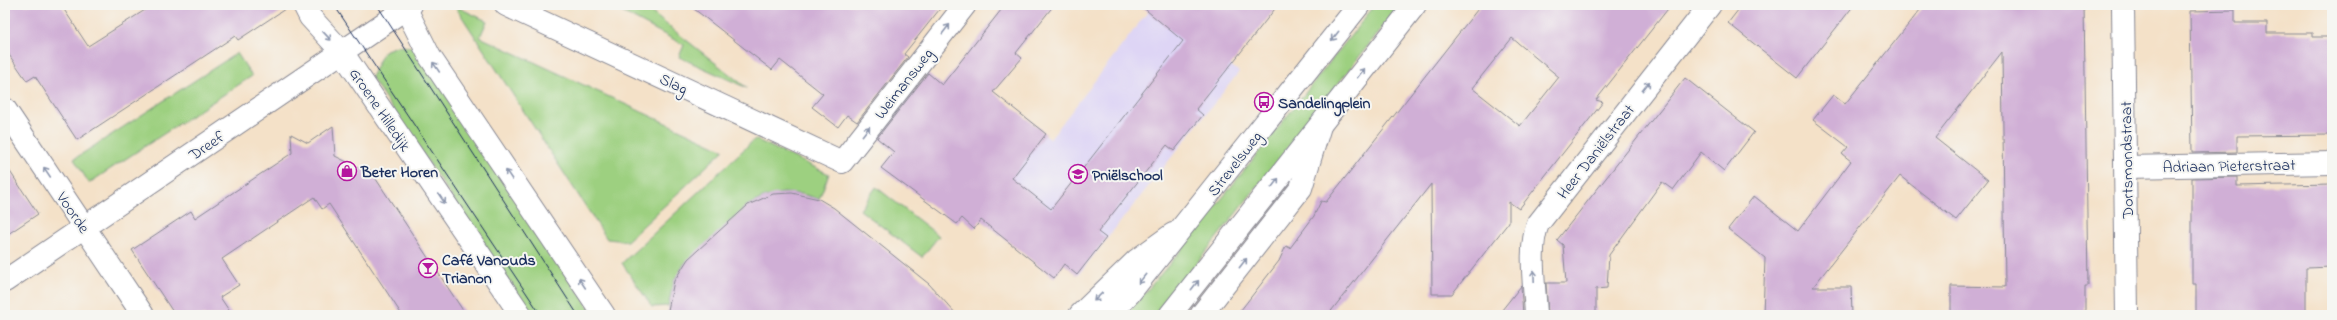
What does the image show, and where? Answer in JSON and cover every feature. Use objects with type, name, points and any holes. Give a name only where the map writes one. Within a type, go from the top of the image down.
[{"type":"street","name":"Groene Hilledijk","points":[[304,5],[310,18],[342,52],[521,315]]},
{"type":"street","name":"Slag","points":[[506,5],[842,162]]},
{"type":"street","name":"Weimansweg","points":[[842,162],[965,5]]},
{"type":"street","name":"Strevelsweg","points":[[1109,315],[1129,294],[1184,227],[1359,5]]},
{"type":"street","points":[[1170,315],[1415,5]]},
{"type":"street","name":"Heer Daniëlstraat","points":[[1536,315],[1533,245],[1534,233],[1538,224],[1710,5]]},
{"type":"street","name":"Dortsmondstraat","points":[[2123,5],[2127,315]]},
{"type":"street","name":"Dreef","points":[[5,281],[342,52],[407,6]]},
{"type":"street","points":[[407,6],[430,57],[604,315]]},
{"type":"street","name":"Voorde","points":[[5,109],[143,315]]},
{"type":"street","points":[[1201,315],[1301,188],[1320,126]]},
{"type":"street","name":"Adriaan Pieterstraat","points":[[2126,167],[2332,163]]},
{"type":"street","name":"Strevelsweg","points":[[1080,315],[1136,260],[1184,227]]},
{"type":"shaded area","name":"Pniëlschool","points":[[1153,5],[1156,5],[1239,72],[1079,274],[1064,261],[970,209],[1034,127],[1050,139]]},
{"type":"green space","points":[[609,5],[642,5],[747,88],[679,57],[684,45]]},
{"type":"green space","points":[[1375,5],[1400,5],[1156,315],[1126,315],[1178,254]]},
{"type":"green space","points":[[455,6],[487,21],[480,37],[724,150],[627,241],[607,239]]},
{"type":"green space","points":[[397,46],[415,47],[594,315],[531,315],[371,77],[384,51]]},
{"type":"green space","points":[[237,53],[252,76],[89,183],[74,159]]},
{"type":"green space","points":[[755,139],[829,174],[819,199],[802,194],[783,193],[765,197],[748,205],[684,264],[674,281],[668,306],[652,307],[622,263]]},
{"type":"green space","points":[[876,187],[939,236],[922,257],[860,210]]},
{"type":"building","points":[[5,5],[61,5],[88,46],[153,5],[291,5],[238,40],[235,36],[77,140],[35,76],[27,81],[5,49]]},
{"type":"building","points":[[689,5],[943,5],[904,54],[908,57],[857,122],[847,115],[838,127],[812,107],[823,94],[780,60],[772,70]]},
{"type":"building","points":[[1005,5],[1054,5],[1016,53],[1022,58],[993,92],[1046,134],[1012,178],[1051,209],[1183,41],[1140,5],[1278,5],[1196,109],[1203,115],[1174,151],[1167,145],[1098,232],[1106,238],[1077,275],[1064,264],[1054,278],[981,220],[974,229],[962,218],[957,224],[881,168],[894,152],[877,138],[928,73],[942,85]]},
{"type":"building","points":[[1481,5],[1671,5],[1596,100],[1603,102],[1519,209],[1509,202],[1509,222],[1452,294],[1432,294],[1431,184],[1328,315],[1237,315],[1279,261],[1286,246],[1290,248],[1314,216],[1321,201],[1326,202]],"holes":[[[1512,38],[1559,77],[1520,126],[1472,88]]]},
{"type":"building","points":[[1742,5],[1854,5],[1797,78],[1728,23]]},
{"type":"building","points":[[1924,5],[2084,5],[2088,286],[2085,286],[2085,315],[1951,313],[1951,286],[2005,287],[2002,52],[1935,138],[1988,180],[1956,220],[1900,176],[1813,287],[1851,287],[1852,315],[1763,315],[1765,258],[1728,229],[1754,196],[1798,231],[1851,161],[1842,154],[1848,147],[1813,120],[1833,95],[1845,104]]},
{"type":"building","points":[[2235,10],[2235,23],[2267,23],[2267,33],[2313,33],[2313,37],[2332,37],[2332,135],[2237,136],[2237,152],[2192,153],[2190,11]]},
{"type":"building","points":[[1685,78],[1754,132],[1724,171],[1701,152],[1673,190],[1662,182],[1609,255],[1607,288],[1596,289],[1596,315],[1548,315],[1546,283],[1566,283],[1563,245],[1557,240]]},
{"type":"building","points":[[333,126],[335,156],[363,170],[368,167],[466,315],[402,315],[329,204],[322,209],[314,197],[222,259],[239,285],[220,297],[232,315],[175,315],[132,250],[191,211],[195,218],[292,153],[291,134],[308,143]]},
{"type":"building","points":[[5,164],[38,214],[5,236]]},
{"type":"building","points":[[2237,177],[2237,186],[2332,184],[2332,267],[2306,268],[2306,315],[2196,315],[2196,284],[2192,284],[2192,178]]},
{"type":"building","points":[[792,193],[819,199],[834,208],[929,284],[957,315],[667,315],[674,281],[688,259],[748,205],[773,194]]},
{"type":"building","points":[[1521,286],[1523,315],[1498,315]]},
{"type":"tram line","points":[[334,5],[541,315]]},
{"type":"tram line","points":[[377,5],[578,315]]},
{"type":"place","name":"Sandelingplein","points":[[1264,102]]},
{"type":"place","name":"Beter Horen","points":[[347,171]]},
{"type":"place","name":"Pniëlschool","points":[[1078,174]]},
{"type":"place","name":"Café Vanouds Trianon","points":[[428,268]]}]
